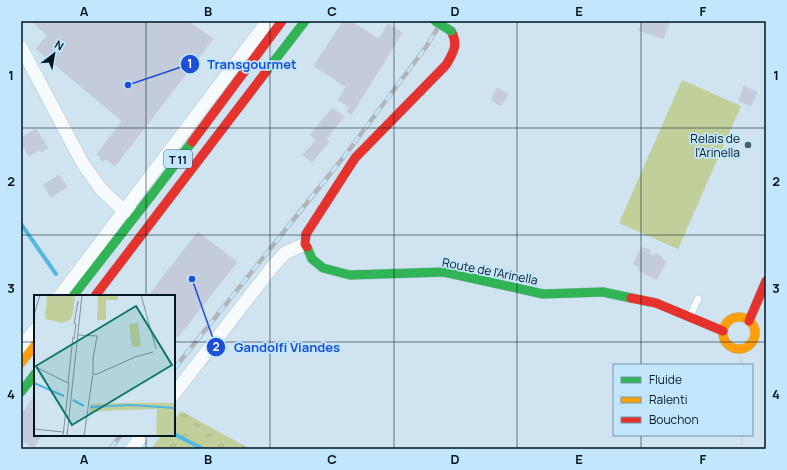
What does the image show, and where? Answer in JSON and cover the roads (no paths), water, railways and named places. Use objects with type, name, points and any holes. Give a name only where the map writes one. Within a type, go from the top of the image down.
[{"type":"street","points":[[61,295],[268,21]]},
{"type":"street","name":"T 11","points":[[74,295],[282,21]]},
{"type":"street","name":"T 11","points":[[96,295],[305,21]]},
{"type":"street","points":[[175,393],[277,262],[285,253],[305,244],[306,234],[311,225],[355,158],[446,65],[455,51],[456,43],[454,35],[451,31],[435,21]]},
{"type":"street","points":[[21,47],[83,164],[101,190],[124,211],[138,212]]},
{"type":"street","name":"Route de l'Arinella","points":[[305,244],[312,259],[323,268],[350,275],[444,272],[543,294],[603,292],[656,303],[724,330]]},
{"type":"street","points":[[749,321],[766,281]]},
{"type":"street","points":[[739,317],[749,321],[755,330],[755,336],[750,345],[739,349],[729,346],[723,336],[725,325],[734,318],[739,317]]},
{"type":"street","points":[[21,348],[34,331]]},
{"type":"street","points":[[21,363],[34,346]]},
{"type":"street","points":[[21,392],[34,375]]},
{"type":"street","points":[[132,449],[141,436]]},
{"type":"lane","points":[[690,316],[698,299]]},
{"type":"waterway","points":[[21,224],[56,274]]},
{"type":"waterway","points":[[175,435],[203,449]]},
{"type":"railway","points":[[175,368],[346,154],[426,47],[442,21]]},
{"type":"railway","points":[[110,449],[120,436]]},
{"type":"place","name":"Transgourmet","points":[[128,85]]},
{"type":"place","name":"Relais de l'Arinella","points":[[748,145]]},
{"type":"place","name":"Gandolfi Viandes","points":[[192,279]]}]
